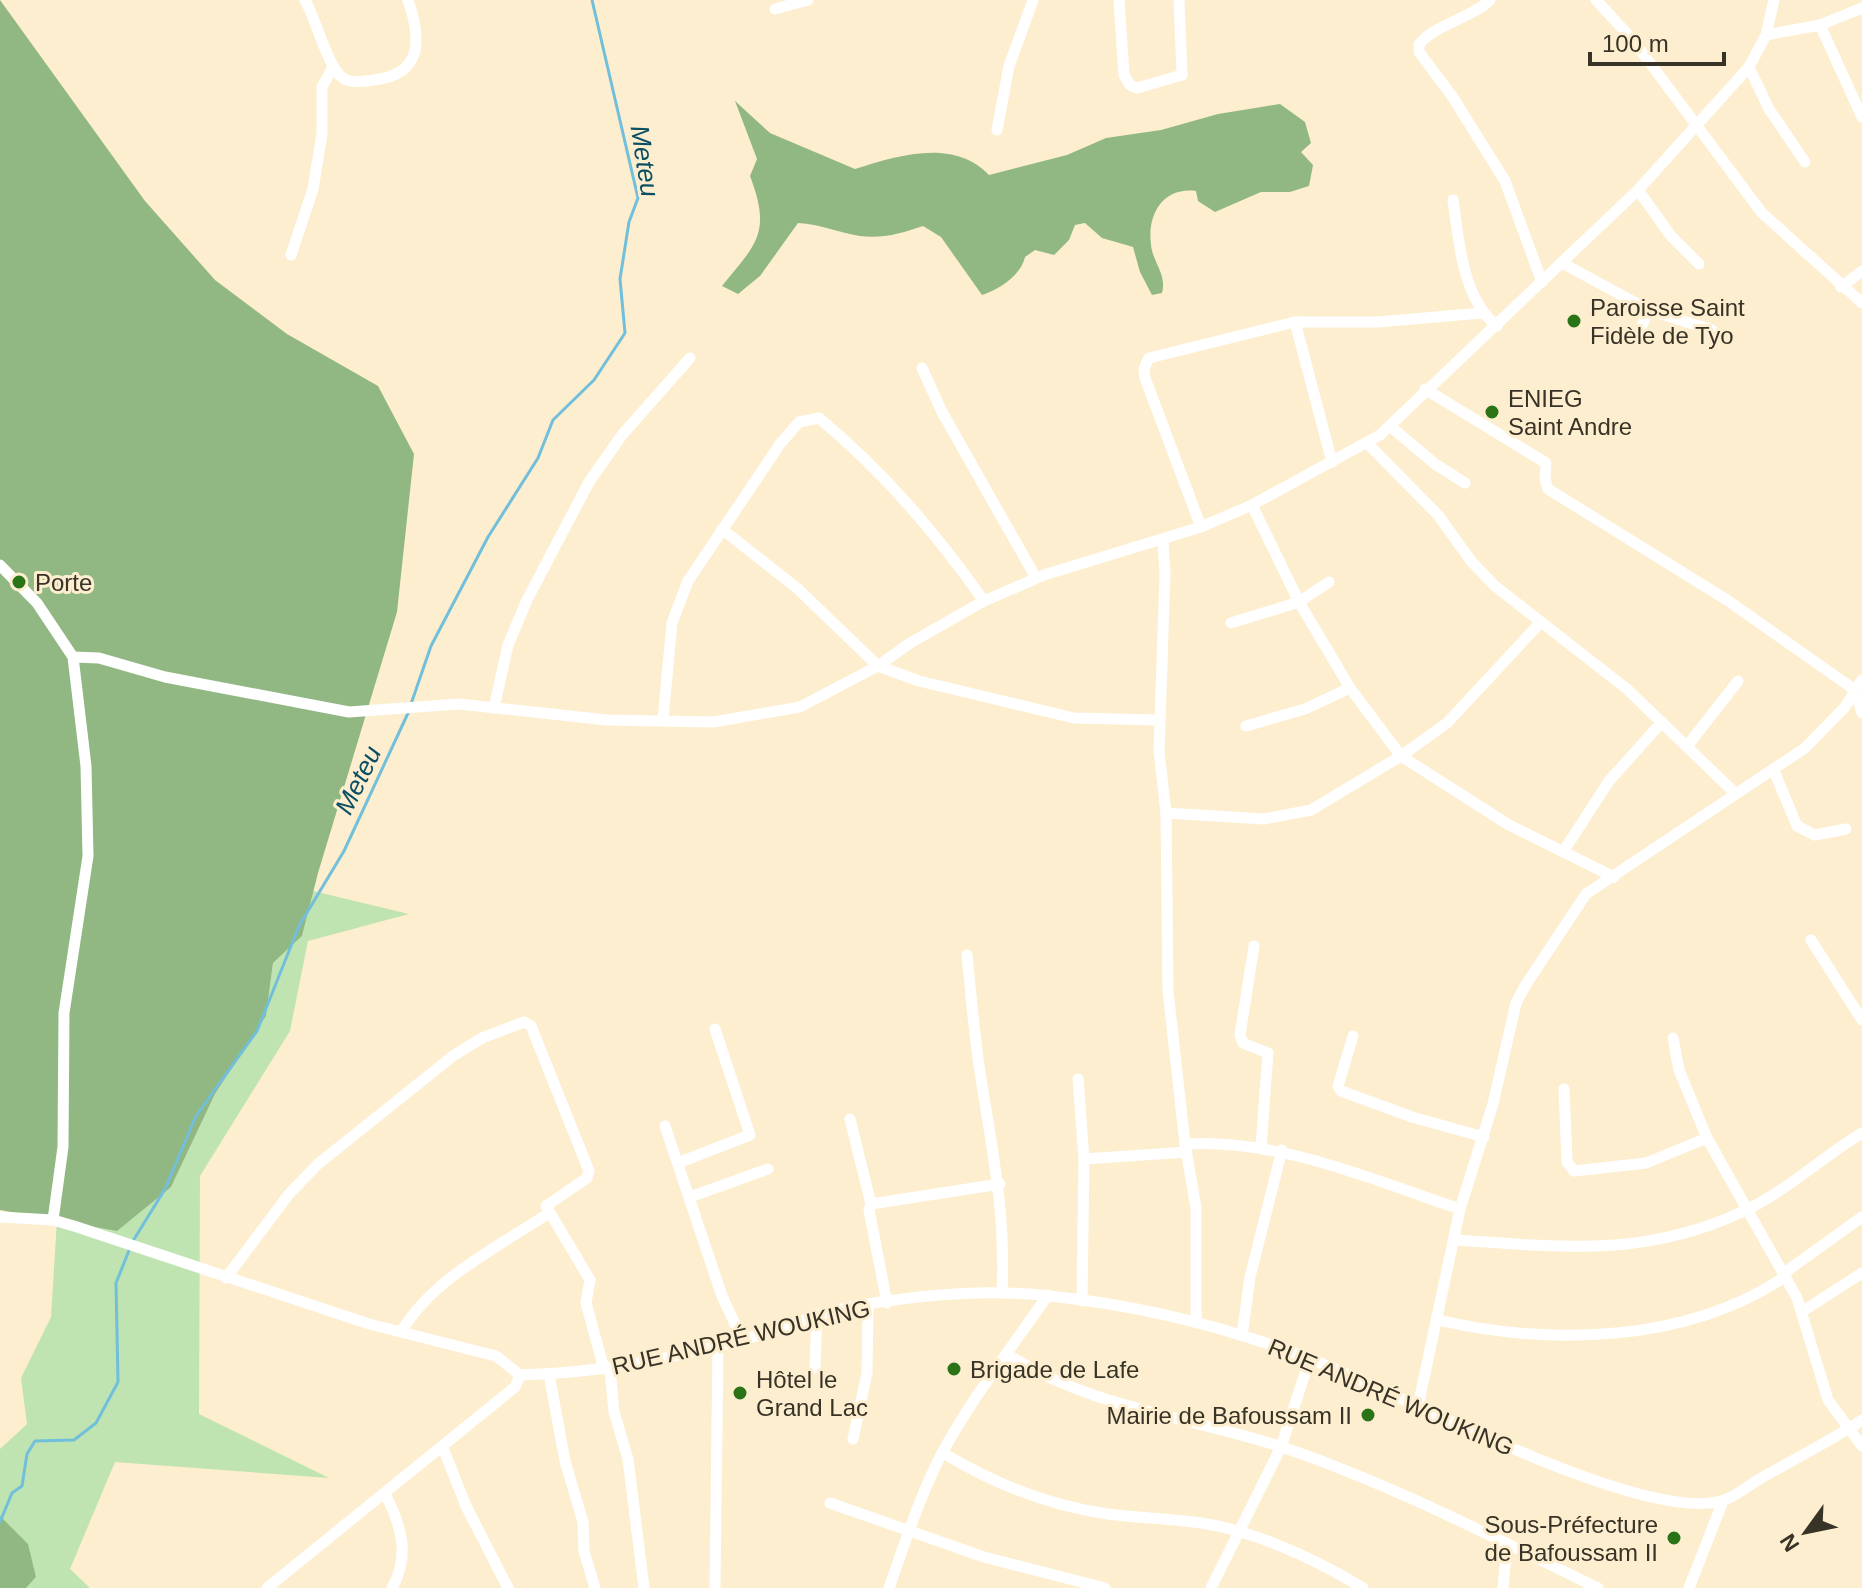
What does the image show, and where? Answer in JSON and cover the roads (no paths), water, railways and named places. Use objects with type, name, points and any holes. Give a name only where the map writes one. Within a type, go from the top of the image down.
[{"type":"street","points":[[305,0],[333,67],[342,78],[352,82],[398,74],[411,64],[417,46],[408,0]]},
{"type":"street","points":[[775,9],[808,0]]},
{"type":"street","points":[[997,130],[1009,66],[1033,0]]},
{"type":"street","points":[[1119,0],[1124,75],[1130,85],[1137,88],[1182,75],[1179,0]]},
{"type":"street","points":[[1490,0],[1466,18],[1427,36],[1419,45],[1419,52],[1452,96],[1505,181],[1542,282]]},
{"type":"street","points":[[1596,0],[1632,39],[1762,213],[1862,303]]},
{"type":"street","points":[[73,657],[99,658],[165,677],[329,710],[375,712],[459,704],[607,720],[713,722],[769,715],[800,707],[878,666],[984,601],[1036,578],[1163,542],[1201,527],[1252,505],[1368,444],[1497,326],[1638,190],[1749,67],[1766,35],[1774,0]]},
{"type":"street","points":[[1766,35],[1820,25],[1862,8]]},
{"type":"street","points":[[1820,25],[1862,117]]},
{"type":"street","points":[[291,255],[313,189],[322,134],[322,87],[333,67]]},
{"type":"street","points":[[1749,67],[1769,109],[1805,162]]},
{"type":"street","points":[[1638,190],[1671,236],[1699,264]]},
{"type":"street","points":[[1453,200],[1464,267],[1482,313],[1497,326]]},
{"type":"street","points":[[1562,263],[1649,310],[1712,330]]},
{"type":"street","points":[[1841,287],[1862,271]]},
{"type":"street","points":[[1639,332],[1649,310]]},
{"type":"street","points":[[1201,527],[1144,369],[1149,358],[1295,322],[1378,322],[1482,313]]},
{"type":"street","points":[[1295,322],[1332,462]]},
{"type":"street","points":[[494,708],[508,645],[527,600],[589,482],[622,435],[690,358]]},
{"type":"street","points":[[922,368],[942,412],[1036,578]]},
{"type":"street","points":[[1425,389],[1546,463],[1548,489],[1858,685],[1862,713]]},
{"type":"street","points":[[663,719],[672,623],[688,581],[799,422],[819,418],[933,529],[984,601]]},
{"type":"street","points":[[1390,426],[1435,464],[1465,483]]},
{"type":"street","points":[[1368,444],[1438,515],[1471,561],[1495,586],[1627,689],[1736,794]]},
{"type":"street","points":[[1252,505],[1299,602],[1350,688],[1401,756],[1509,825],[1614,877]]},
{"type":"street","points":[[722,529],[798,589],[878,666],[919,681],[1074,718],[1159,720]]},
{"type":"street","points":[[1163,542],[1165,574],[1159,720],[1166,813],[1168,991],[1196,1208],[1196,1322]]},
{"type":"street","points":[[0,565],[37,603],[73,657],[86,766],[88,856],[64,1013],[63,1147],[53,1220]]},
{"type":"street","points":[[1231,623],[1299,602],[1329,582]]},
{"type":"street","points":[[1166,813],[1220,819],[1285,817],[1325,803],[1447,723],[1540,623]]},
{"type":"street","points":[[1688,745],[1738,681]]},
{"type":"street","points":[[1418,1406],[1460,1209],[1484,1137],[1516,1003],[1586,894],[1655,845],[1774,771],[1830,724],[1858,685]]},
{"type":"street","points":[[1246,726],[1305,709],[1350,688]]},
{"type":"street","points":[[1563,852],[1609,781],[1662,722]]},
{"type":"street","points":[[1774,771],[1797,826],[1815,835],[1846,829]]},
{"type":"street","points":[[1811,940],[1862,1020]]},
{"type":"street","points":[[1254,946],[1240,1035],[1243,1043],[1268,1053],[1261,1146]]},
{"type":"street","points":[[967,955],[979,1070],[1000,1184],[1004,1248],[1002,1293]]},
{"type":"street","points":[[226,1278],[272,1215],[318,1164],[453,1056],[482,1038],[524,1022],[531,1026],[589,1176],[547,1204],[549,1213],[590,1280],[586,1303],[607,1369],[614,1412],[628,1459],[644,1588]]},
{"type":"street","points":[[678,1163],[750,1135],[715,1029]]},
{"type":"street","points":[[1353,1036],[1338,1086],[1341,1091],[1412,1117],[1484,1137]]},
{"type":"street","points":[[1673,1038],[1679,1070],[1707,1138],[1803,1311],[1828,1400],[1862,1446]]},
{"type":"street","points":[[1078,1079],[1084,1159],[1082,1301]]},
{"type":"street","points":[[1564,1089],[1567,1162],[1574,1171],[1646,1163],[1707,1138]]},
{"type":"street","points":[[850,1119],[871,1204],[869,1210],[887,1303]]},
{"type":"street","points":[[665,1126],[722,1296],[742,1339]]},
{"type":"street","points":[[1455,1240],[1619,1247],[1679,1236],[1745,1211],[1805,1175],[1862,1133]]},
{"type":"street","points":[[1084,1159],[1186,1148],[1261,1146],[1282,1150],[1460,1209]]},
{"type":"street","points":[[1242,1336],[1250,1277],[1282,1150]]},
{"type":"street","points":[[690,1197],[768,1169]]},
{"type":"street","points":[[871,1204],[1000,1184]]},
{"type":"street","points":[[401,1332],[410,1316],[443,1284],[549,1213]]},
{"type":"street","points":[[0,1217],[53,1220],[160,1257],[401,1332],[496,1356],[520,1375],[515,1387],[443,1448],[267,1588]]},
{"type":"street","points":[[1438,1320],[1487,1332],[1610,1334],[1699,1315],[1746,1298],[1785,1274],[1862,1217]]},
{"type":"street","points":[[1803,1311],[1862,1273]]},
{"type":"street","name":"RUE ANDRÉ WOUKING","points":[[520,1375],[607,1369],[718,1345],[817,1315],[868,1305],[1002,1293],[1048,1295],[1082,1301],[1196,1322],[1242,1336],[1310,1358],[1609,1485],[1678,1503],[1723,1501],[1862,1420]]},
{"type":"street","points":[[889,1588],[943,1453],[1048,1295]]},
{"type":"street","points":[[853,1439],[867,1373],[868,1305]]},
{"type":"street","points":[[815,1368],[817,1315]]},
{"type":"street","points":[[715,1588],[718,1345]]},
{"type":"street","points":[[1007,1354],[1101,1398],[1281,1447],[1333,1466],[1507,1543],[1597,1588]]},
{"type":"street","points":[[1211,1588],[1281,1447],[1310,1358]]},
{"type":"street","points":[[549,1374],[565,1461],[583,1522],[584,1551],[595,1588]]},
{"type":"street","points":[[443,1448],[466,1506],[508,1588]]},
{"type":"street","points":[[943,1453],[983,1477],[1025,1494],[1107,1514],[1168,1519],[1241,1531],[1296,1552],[1363,1588]]},
{"type":"street","points":[[385,1494],[400,1527],[403,1548],[399,1576],[392,1588]]},
{"type":"street","points":[[1689,1588],[1723,1501]]},
{"type":"street","points":[[830,1503],[909,1533],[1105,1588]]},
{"type":"street","points":[[1503,1588],[1507,1543]]},
{"type":"waterway","name":"Meteu","points":[[411,704],[431,646],[488,537],[538,458],[553,420],[594,380],[625,333],[620,279],[629,222],[638,198],[592,0]]},
{"type":"waterway","name":"Meteu","points":[[133,1241],[165,1189],[196,1116],[257,1031],[299,926],[344,851],[409,711]]},
{"type":"waterway","name":"Meteu","points":[[0,1522],[12,1493],[22,1486],[27,1454],[35,1441],[74,1440],[96,1423],[118,1382],[116,1283],[130,1248]]},
{"type":"place","name":"Paroisse Saint Fidèle de Tyo","points":[[1574,321]]},
{"type":"place","name":"ENIEG Saint Andre","points":[[1492,412]]},
{"type":"place","name":"Porte","points":[[19,582]]},
{"type":"place","name":"Brigade de Lafe","points":[[954,1369]]},
{"type":"place","name":"Hôtel le Grand Lac","points":[[740,1393]]},
{"type":"place","name":"Mairie de Bafoussam II","points":[[1368,1415]]},
{"type":"place","name":"Sous-Préfecture de Bafoussam II","points":[[1674,1538]]}]
